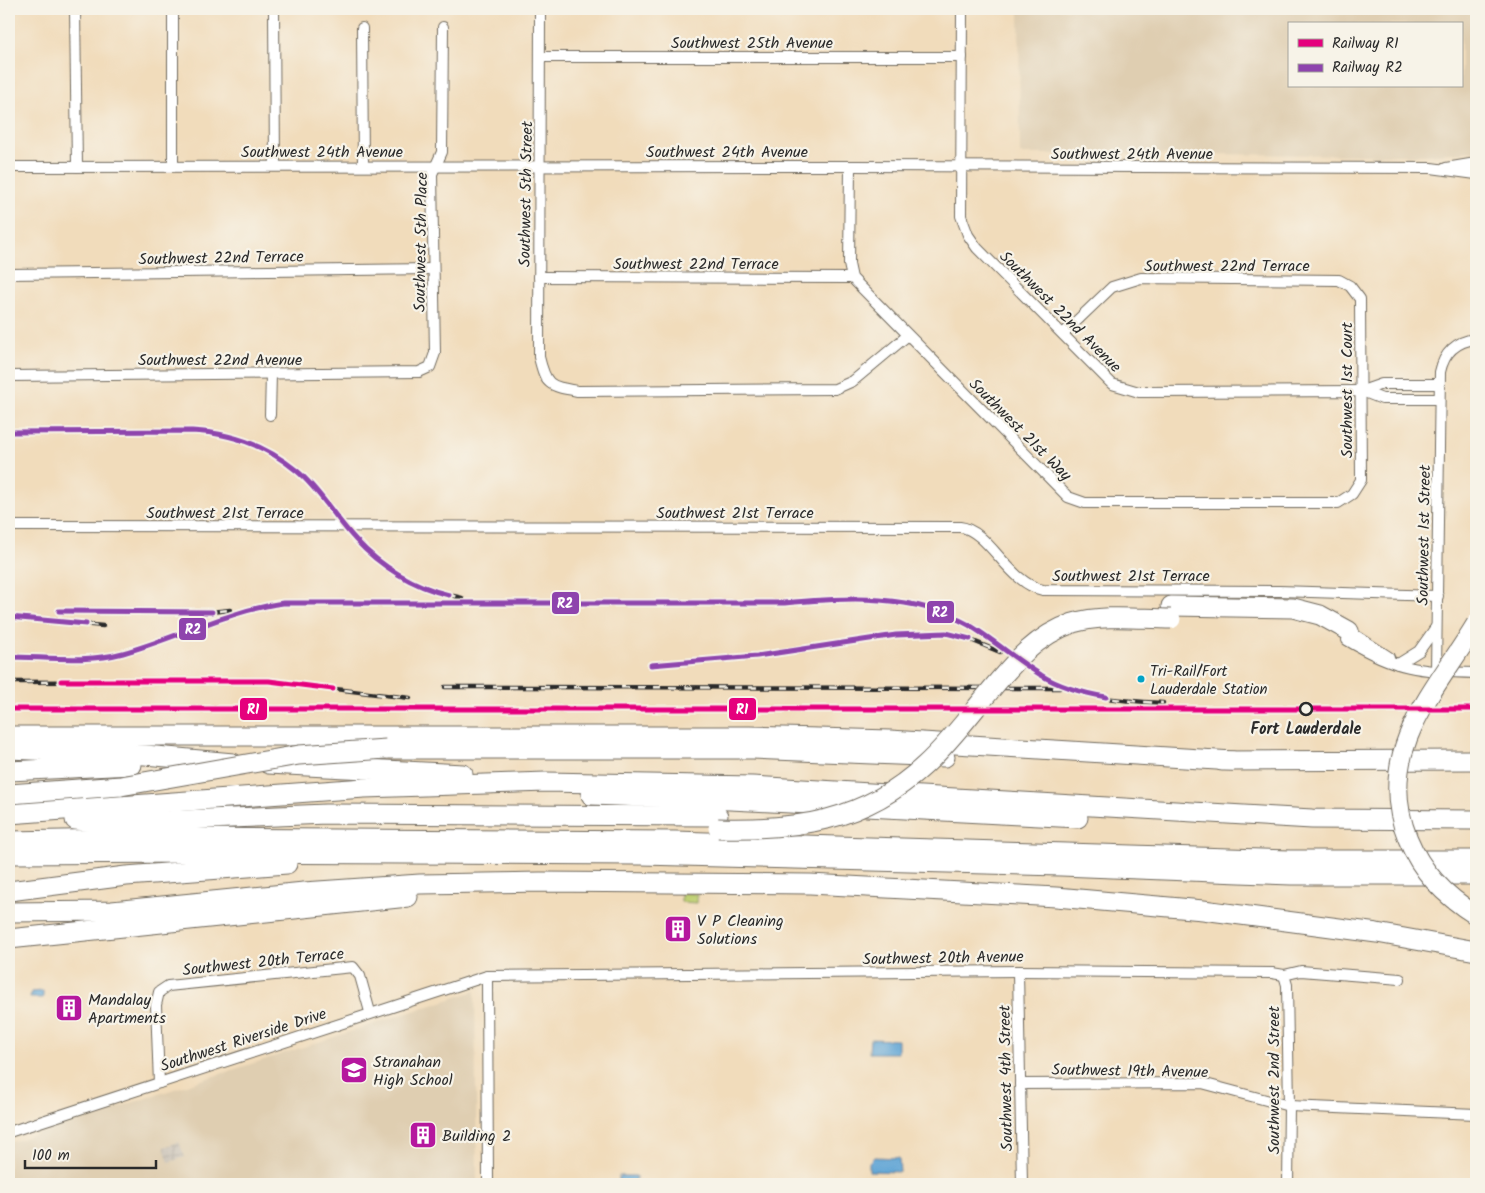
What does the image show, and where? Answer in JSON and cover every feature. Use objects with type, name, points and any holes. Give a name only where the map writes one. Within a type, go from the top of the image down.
[{"type":"highway","points":[[75,820],[112,823],[352,814],[718,822],[789,827],[823,821],[859,808],[896,788],[924,766],[956,732],[1014,663],[1040,639],[1073,624],[1092,620],[1171,613],[1301,620],[1348,635]]},
{"type":"highway","points":[[1476,624],[1411,730],[1400,764],[1398,790],[1401,819],[1418,861],[1442,889],[1476,915]]},
{"type":"highway","points":[[9,736],[759,736],[890,740],[1233,761]]},
{"type":"highway","points":[[9,749],[145,755],[216,762],[419,770],[546,782]]},
{"type":"highway","points":[[9,794],[121,786],[299,755],[386,749],[763,750],[1062,761],[1182,763],[1476,760]]},
{"type":"highway","points":[[9,771],[216,762]]},
{"type":"highway","points":[[9,814],[397,786],[546,782],[760,787],[1312,819],[1476,820]]},
{"type":"highway","points":[[9,824],[331,800],[550,794],[730,800],[1311,831],[1476,832]]},
{"type":"highway","points":[[171,838],[288,830],[406,826],[718,822]]},
{"type":"highway","points":[[9,841],[171,838],[691,841],[1290,860],[1476,860]]},
{"type":"highway","points":[[9,854],[197,852],[740,857],[1291,875],[1476,874]]},
{"type":"highway","points":[[9,891],[126,876],[401,855]]},
{"type":"highway","points":[[9,912],[131,910],[394,886],[540,882],[810,884],[1004,894],[1203,910],[1377,933],[1476,951]]},
{"type":"highway","points":[[9,939],[432,894],[589,883]]},
{"type":"highway","points":[[1377,933],[1448,935],[1476,939]]},
{"type":"street","points":[[75,9],[77,167]]},
{"type":"street","points":[[173,9],[173,166]]},
{"type":"street","points":[[274,9],[275,166]]},
{"type":"street","name":"Southwest 5th Street","points":[[540,9],[542,57],[539,357],[544,378],[556,387],[578,391],[836,389],[853,381],[907,336]]},
{"type":"street","name":"Southwest 22nd Avenue","points":[[962,9],[961,216],[968,235],[976,248],[1112,384],[1139,392],[1362,392],[1382,399],[1439,399]]},
{"type":"street","name":"Southwest 5th Place","points":[[430,367],[435,353],[432,174],[442,152],[442,27]]},
{"type":"street","points":[[362,28],[363,166]]},
{"type":"street","name":"Southwest 25th Avenue","points":[[542,57],[962,57]]},
{"type":"street","name":"Southwest 24th Avenue","points":[[9,167],[435,165],[1445,169],[1476,163]]},
{"type":"street","points":[[850,166],[849,264],[852,278]]},
{"type":"street","name":"Southwest 24th Avenue","points":[[1445,169],[1464,174],[1476,174]]},
{"type":"street","name":"Southwest 22nd Terrace","points":[[9,274],[433,269]]},
{"type":"street","name":"Southwest 22nd Terrace","points":[[539,277],[852,278]]},
{"type":"street","name":"Southwest 21st Way","points":[[852,278],[907,336],[1068,497],[1085,503],[1338,503],[1352,494]]},
{"type":"street","name":"Southwest 22nd Terrace","points":[[1063,334],[1112,287],[1142,278],[1339,280],[1350,286]]},
{"type":"street","name":"Southwest 1st Court","points":[[1350,286],[1360,299],[1362,392],[1361,480],[1352,494]]},
{"type":"street","points":[[1439,399],[1441,366],[1449,351],[1465,341],[1476,339]]},
{"type":"street","name":"Southwest 22nd Avenue","points":[[9,376],[419,372],[430,367]]},
{"type":"street","points":[[270,415],[271,374]]},
{"type":"street","name":"Southwest 22nd Avenue","points":[[1362,392],[1382,384],[1439,384]]},
{"type":"street","name":"Southwest 1st Street","points":[[1436,672],[1439,399]]},
{"type":"street","name":"Southwest 21st Terrace","points":[[9,526],[960,527],[976,534],[1026,584],[1043,590],[1272,591],[1438,596]]},
{"type":"street","points":[[1398,664],[1419,651],[1437,626]]},
{"type":"street","points":[[1348,635],[1398,664],[1436,672],[1476,672]]},
{"type":"street","name":"Southwest 20th Terrace","points":[[160,1082],[156,1005],[159,992],[168,986],[353,968],[360,976],[370,1012]]},
{"type":"street","name":"Southwest 20th Avenue","points":[[486,976],[1018,971],[1272,973],[1284,975],[1301,971],[1400,979]]},
{"type":"street","name":"Southwest 4th Street","points":[[1018,971],[1022,1184]]},
{"type":"street","name":"Southwest 2nd Street","points":[[1284,975],[1287,985],[1288,1184]]},
{"type":"street","points":[[486,976],[488,1184]]},
{"type":"street","name":"Southwest Riverside Drive","points":[[9,1132],[370,1012],[486,976]]},
{"type":"street","name":"Southwest 19th Avenue","points":[[1020,1084],[1202,1083],[1289,1106],[1476,1114]]},
{"type":"shaded area","points":[[1019,9],[1476,9],[1476,151],[1427,155],[1085,154],[1085,151],[1073,151],[1073,154],[1020,154]]},
{"type":"shaded area","name":"Stranahan High School","points":[[475,991],[477,1184],[9,1184],[9,1143]]},
{"type":"shaded area","points":[[179,1142],[185,1157],[169,1162],[164,1147]]},
{"type":"green space","points":[[681,893],[697,894],[697,903],[681,902]]},
{"type":"water","points":[[43,991],[43,998],[30,998],[31,992]]},
{"type":"water","points":[[870,1039],[898,1040],[898,1053],[869,1053]]},
{"type":"water","points":[[874,1157],[899,1158],[900,1172],[869,1171],[869,1162]]},
{"type":"water","points":[[619,1176],[636,1176],[636,1183],[619,1182]]},
{"type":"railway","points":[[9,432],[192,431],[229,436],[247,442],[264,449],[294,469],[320,496],[358,543],[383,564],[415,582],[462,598]]},
{"type":"railway","points":[[9,657],[81,659],[109,656],[143,647],[222,618],[283,603],[783,603],[865,599],[905,603],[945,614],[983,634],[1041,675],[1069,689],[1100,697],[1163,703]]},
{"type":"railway","points":[[59,611],[210,612],[230,610]]},
{"type":"railway","points":[[9,617],[103,626]]},
{"type":"railway","points":[[651,665],[757,656],[875,637],[931,633],[961,636],[1000,652]]},
{"type":"railway","points":[[9,682],[269,681],[410,698]]},
{"type":"railway","points":[[445,687],[1060,688]]},
{"type":"rail line","name":"R2","points":[[9,432],[192,431],[206,432],[248,442],[273,454],[297,471],[313,487],[365,550],[387,567],[423,587],[449,595]]},
{"type":"rail line","name":"R2","points":[[9,657],[81,659],[109,656],[143,647],[222,618],[283,603],[783,603],[854,599],[901,602],[947,614],[969,625],[1048,679],[1072,689],[1106,697]]},
{"type":"rail line","name":"R2","points":[[59,611],[212,612]]},
{"type":"rail line","name":"R2","points":[[9,617],[86,624]]},
{"type":"rail line","name":"R2","points":[[651,665],[757,656],[896,635],[946,633],[970,639]]},
{"type":"rail line","name":"R1","points":[[61,681],[269,681],[333,689]]},
{"type":"rail line","name":"R1","points":[[9,709],[1476,709]]},
{"type":"place","name":"Tri-Rail/Fort Lauderdale Station","points":[[1141,679]]},
{"type":"place","name":"Fort Lauderdale","points":[[1306,709]]},
{"type":"place","name":"V P Cleaning Solutions","points":[[678,929]]},
{"type":"place","name":"Mandalay Apartments","points":[[69,1008]]},
{"type":"place","name":"Stranahan High School","points":[[354,1070]]},
{"type":"place","name":"Building 2","points":[[423,1135]]}]
